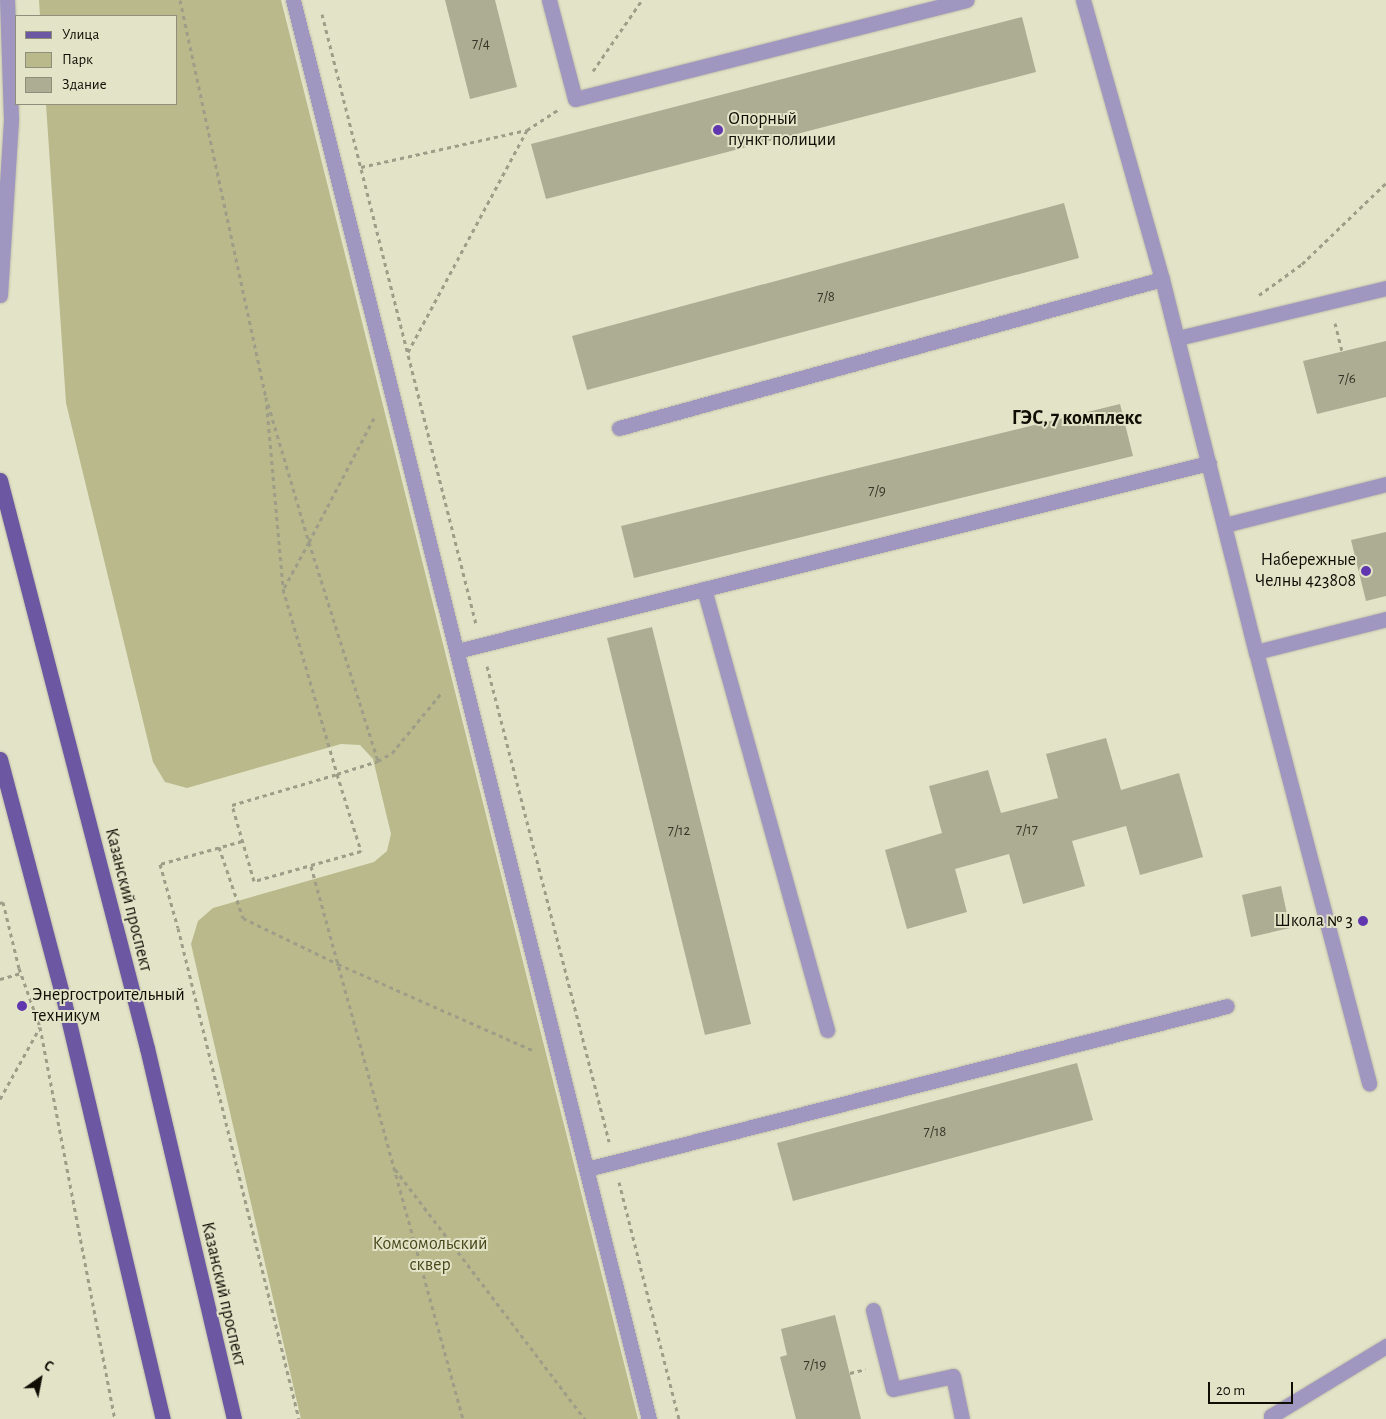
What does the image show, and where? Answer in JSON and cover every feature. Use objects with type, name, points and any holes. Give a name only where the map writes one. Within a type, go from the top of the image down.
[{"type":"main road","name":"Казанский проспект","points":[[0,480],[144,1038],[234,1419]]},
{"type":"main road","points":[[0,758],[65,1006],[163,1419]]},
{"type":"street","points":[[0,295],[11,120],[7,0]]},
{"type":"street","points":[[293,0],[649,1419]]},
{"type":"street","points":[[549,0],[575,99],[967,0]]},
{"type":"street","points":[[1083,0],[1178,338],[1256,652],[1369,1083]]},
{"type":"street","points":[[619,428],[1162,279]]},
{"type":"street","points":[[1178,338],[1386,288]]},
{"type":"street","points":[[457,651],[1209,463]]},
{"type":"street","points":[[1225,525],[1386,484]]},
{"type":"street","points":[[704,589],[827,1030]]},
{"type":"street","points":[[1256,652],[1386,619]]},
{"type":"street","points":[[586,1169],[1227,1006]]},
{"type":"street","points":[[873,1310],[893,1389],[952,1376],[962,1419]]},
{"type":"street","points":[[1272,1419],[1271,1416],[1386,1346]]},
{"type":"path","points":[[180,0],[266,397],[309,542],[378,761]]},
{"type":"path","points":[[361,167],[527,130],[575,99],[642,0]]},
{"type":"path","points":[[321,9],[679,1419]]},
{"type":"path","points":[[408,352],[527,130]]},
{"type":"path","points":[[1256,297],[1302,264],[1386,183]]},
{"type":"path","points":[[1329,302],[1342,352]]},
{"type":"path","points":[[283,589],[390,387]]},
{"type":"path","points":[[266,397],[283,589],[338,774],[361,851],[254,881],[232,805],[338,774],[378,761],[392,753],[461,669]]},
{"type":"path","points":[[242,841],[160,864],[178,928],[299,1419]]},
{"type":"path","points":[[219,847],[243,918],[338,964],[592,1078]]},
{"type":"path","points":[[311,866],[463,1419]]},
{"type":"path","points":[[0,903],[3,902],[21,973],[40,1027],[115,1419]]},
{"type":"path","points":[[0,979],[21,973]]},
{"type":"path","points":[[0,1099],[40,1027]]},
{"type":"path","points":[[394,1168],[585,1419]]},
{"type":"green space","name":"Комсомольский сквер","points":[[39,0],[281,0],[638,1419],[301,1419],[191,944],[198,921],[213,908],[374,862],[387,851],[391,834],[373,759],[360,745],[341,744],[187,788],[165,782],[153,762],[66,403],[46,105],[178,105],[178,15],[40,15]]},
{"type":"building","points":[[445,0],[495,0],[517,87],[470,99]]},
{"type":"building","points":[[1022,17],[1036,72],[546,199],[531,144]]},
{"type":"building","points":[[1064,203],[1079,258],[587,390],[572,336]]},
{"type":"building","points":[[1386,341],[1386,397],[1317,414],[1303,361]]},
{"type":"building","points":[[1120,404],[1133,456],[634,578],[621,526]]},
{"type":"building","points":[[1386,532],[1386,596],[1366,601],[1351,540]]},
{"type":"building","points":[[652,627],[751,1024],[705,1035],[607,638]]},
{"type":"building","points":[[1106,738],[1121,790],[1179,773],[1203,857],[1140,875],[1126,826],[1072,841],[1085,886],[1023,904],[1009,854],[955,869],[967,912],[907,929],[885,850],[942,833],[929,786],[988,770],[1001,813],[1058,798],[1046,754]]},
{"type":"building","points":[[1281,886],[1290,928],[1251,937],[1242,895]]},
{"type":"building","points":[[1077,1063],[1093,1120],[793,1201],[777,1143]]},
{"type":"building","points":[[835,1315],[861,1419],[796,1419],[780,1357],[787,1355],[781,1329]]},
{"type":"place","name":"Опорный пункт полиции","points":[[718,130]]},
{"type":"place","name":"Набережные Челны 423808","points":[[1366,571]]},
{"type":"place","name":"Школа № 3","points":[[1363,921]]},
{"type":"place","name":"Энергостроительный техникум","points":[[22,1006]]},
{"type":"district","name":"ГЭС, 7 комплекс","points":[[1077,418]]}]
